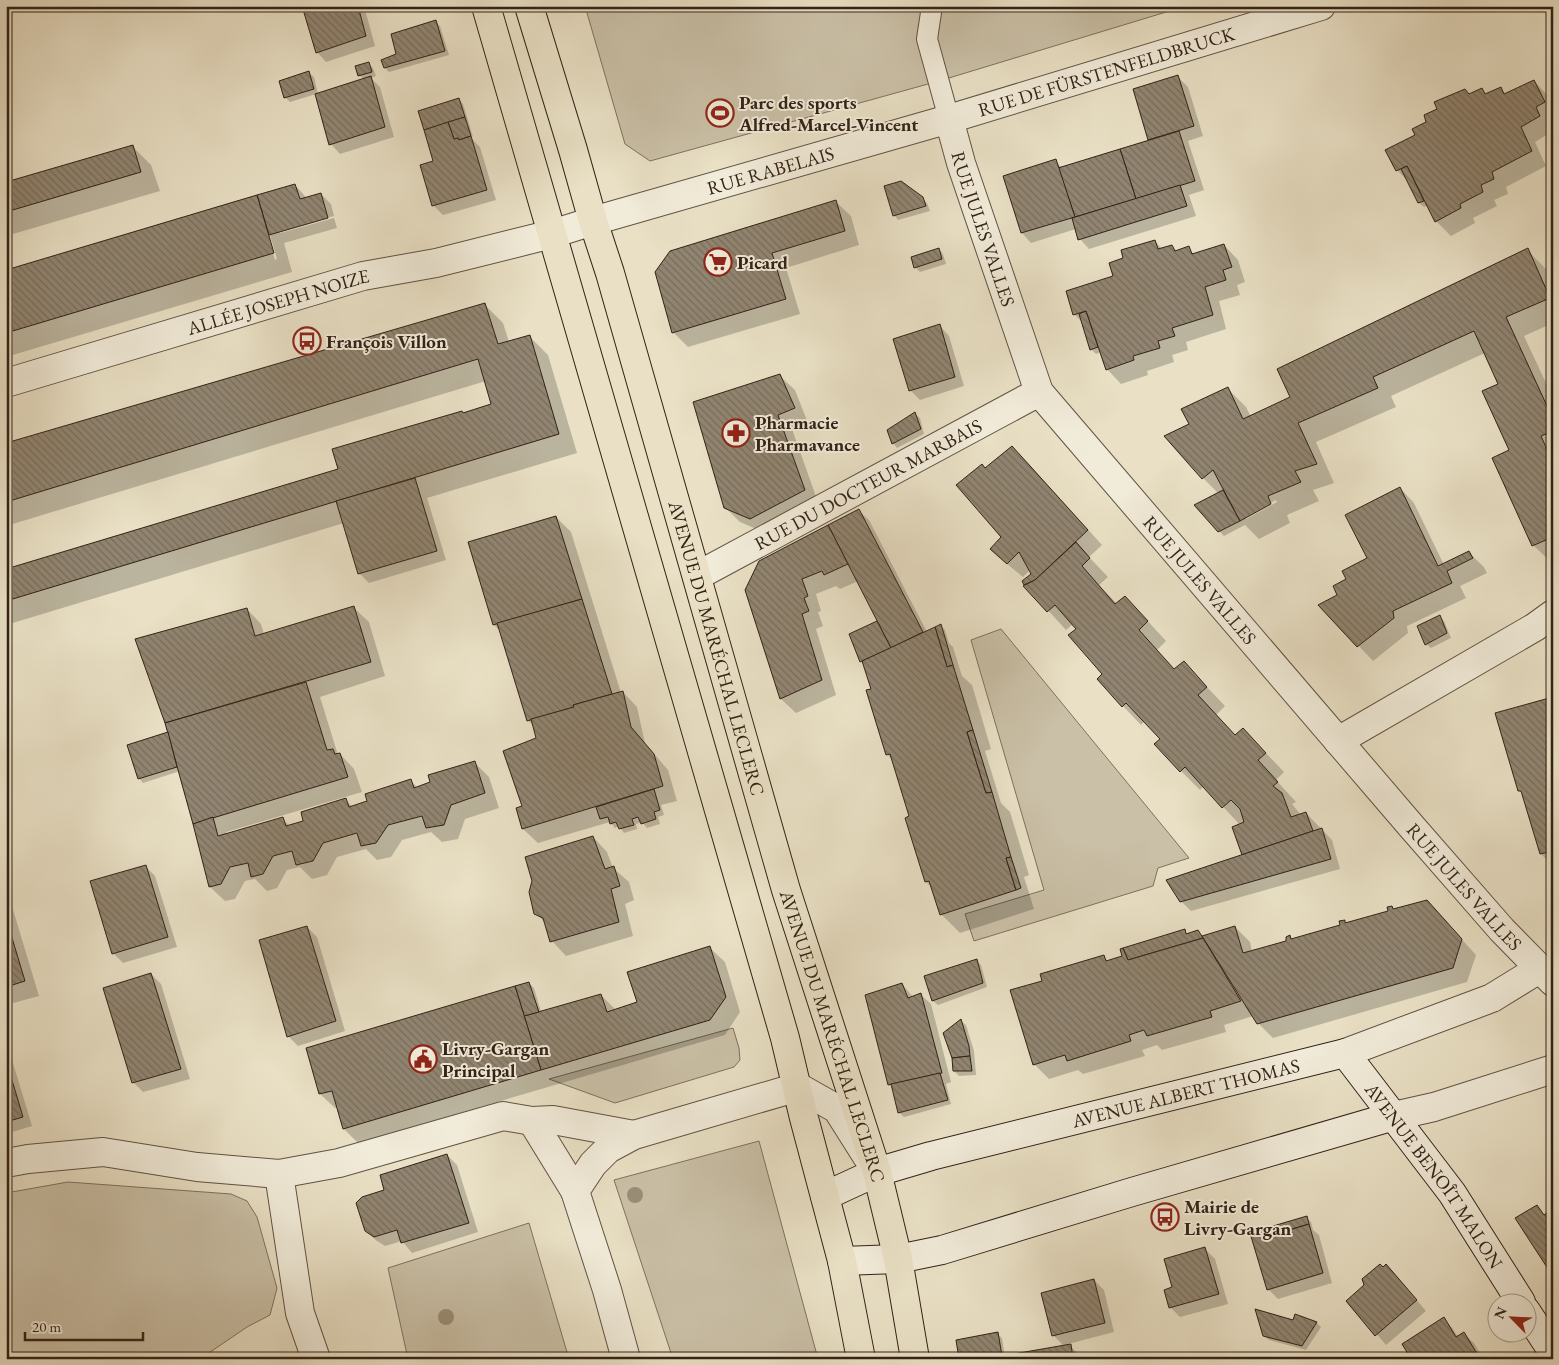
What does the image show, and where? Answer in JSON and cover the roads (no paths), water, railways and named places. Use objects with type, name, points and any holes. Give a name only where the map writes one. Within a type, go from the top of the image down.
[{"type":"main road","points":[[486,6],[785,1038],[842,1261],[861,1359]]},
{"type":"main road","name":"AVENUE DU MARÉCHAL LECLERC","points":[[529,6],[610,273],[786,890],[877,1172]]},
{"type":"main road","points":[[877,1172],[898,1259],[912,1356]]},
{"type":"street","name":"RUE DE FÜRSTENFELDBRUCK","points":[[948,119],[1320,6]]},
{"type":"street","name":"RUE RABELAIS","points":[[593,221],[948,119]]},
{"type":"street","name":"RUE JULES VALLES","points":[[948,119],[1038,392],[1502,930],[1546,976]]},
{"type":"street","points":[[552,234],[593,221]]},
{"type":"street","name":"ALLÉE JOSEPH NOIZE","points":[[6,383],[363,276],[436,263],[552,234]]},
{"type":"street","name":"RUE DU DOCTEUR MARBAIS","points":[[697,576],[1038,392]]},
{"type":"street","points":[[1338,741],[1535,627],[1553,614]]},
{"type":"street","name":"AVENUE ALBERT THOMAS","points":[[825,1196],[877,1172],[940,1154],[1345,1052],[1546,976]]},
{"type":"street","name":"AVENUE BENOÎT MALON","points":[[1345,1052],[1452,1193],[1515,1292]]},
{"type":"street","points":[[842,1261],[898,1259],[942,1250],[1132,1192],[1394,1116],[1434,1107],[1553,1069]]},
{"type":"street","points":[[575,1191],[593,1164],[608,1149],[634,1135],[798,1087]]},
{"type":"street","name":"AVENUE DU MARÉCHAL LECLERC","points":[[798,1087],[837,1110],[877,1172]]},
{"type":"street","points":[[6,1163],[103,1152],[197,1167],[278,1174],[339,1163],[503,1116],[532,1121],[553,1120],[634,1135]]},
{"type":"street","points":[[532,1121],[575,1191],[607,1290],[626,1359]]},
{"type":"street","points":[[278,1174],[300,1313],[316,1359]]},
{"type":"street","points":[[1536,1326],[1553,1352]]},
{"type":"lane","points":[[932,6],[928,39],[948,119]]},
{"type":"place","name":"Parc des sports Alfred-Marcel-Vincent","points":[[720,113]]},
{"type":"place","name":"Picard","points":[[718,262]]},
{"type":"place","name":"François Villon","points":[[307,341]]},
{"type":"place","name":"Pharmacie Pharmavance","points":[[736,433]]},
{"type":"place","name":"Livry-Gargan Principal","points":[[423,1059]]},
{"type":"place","name":"Mairie de Livry-Gargan","points":[[1165,1217]]}]
